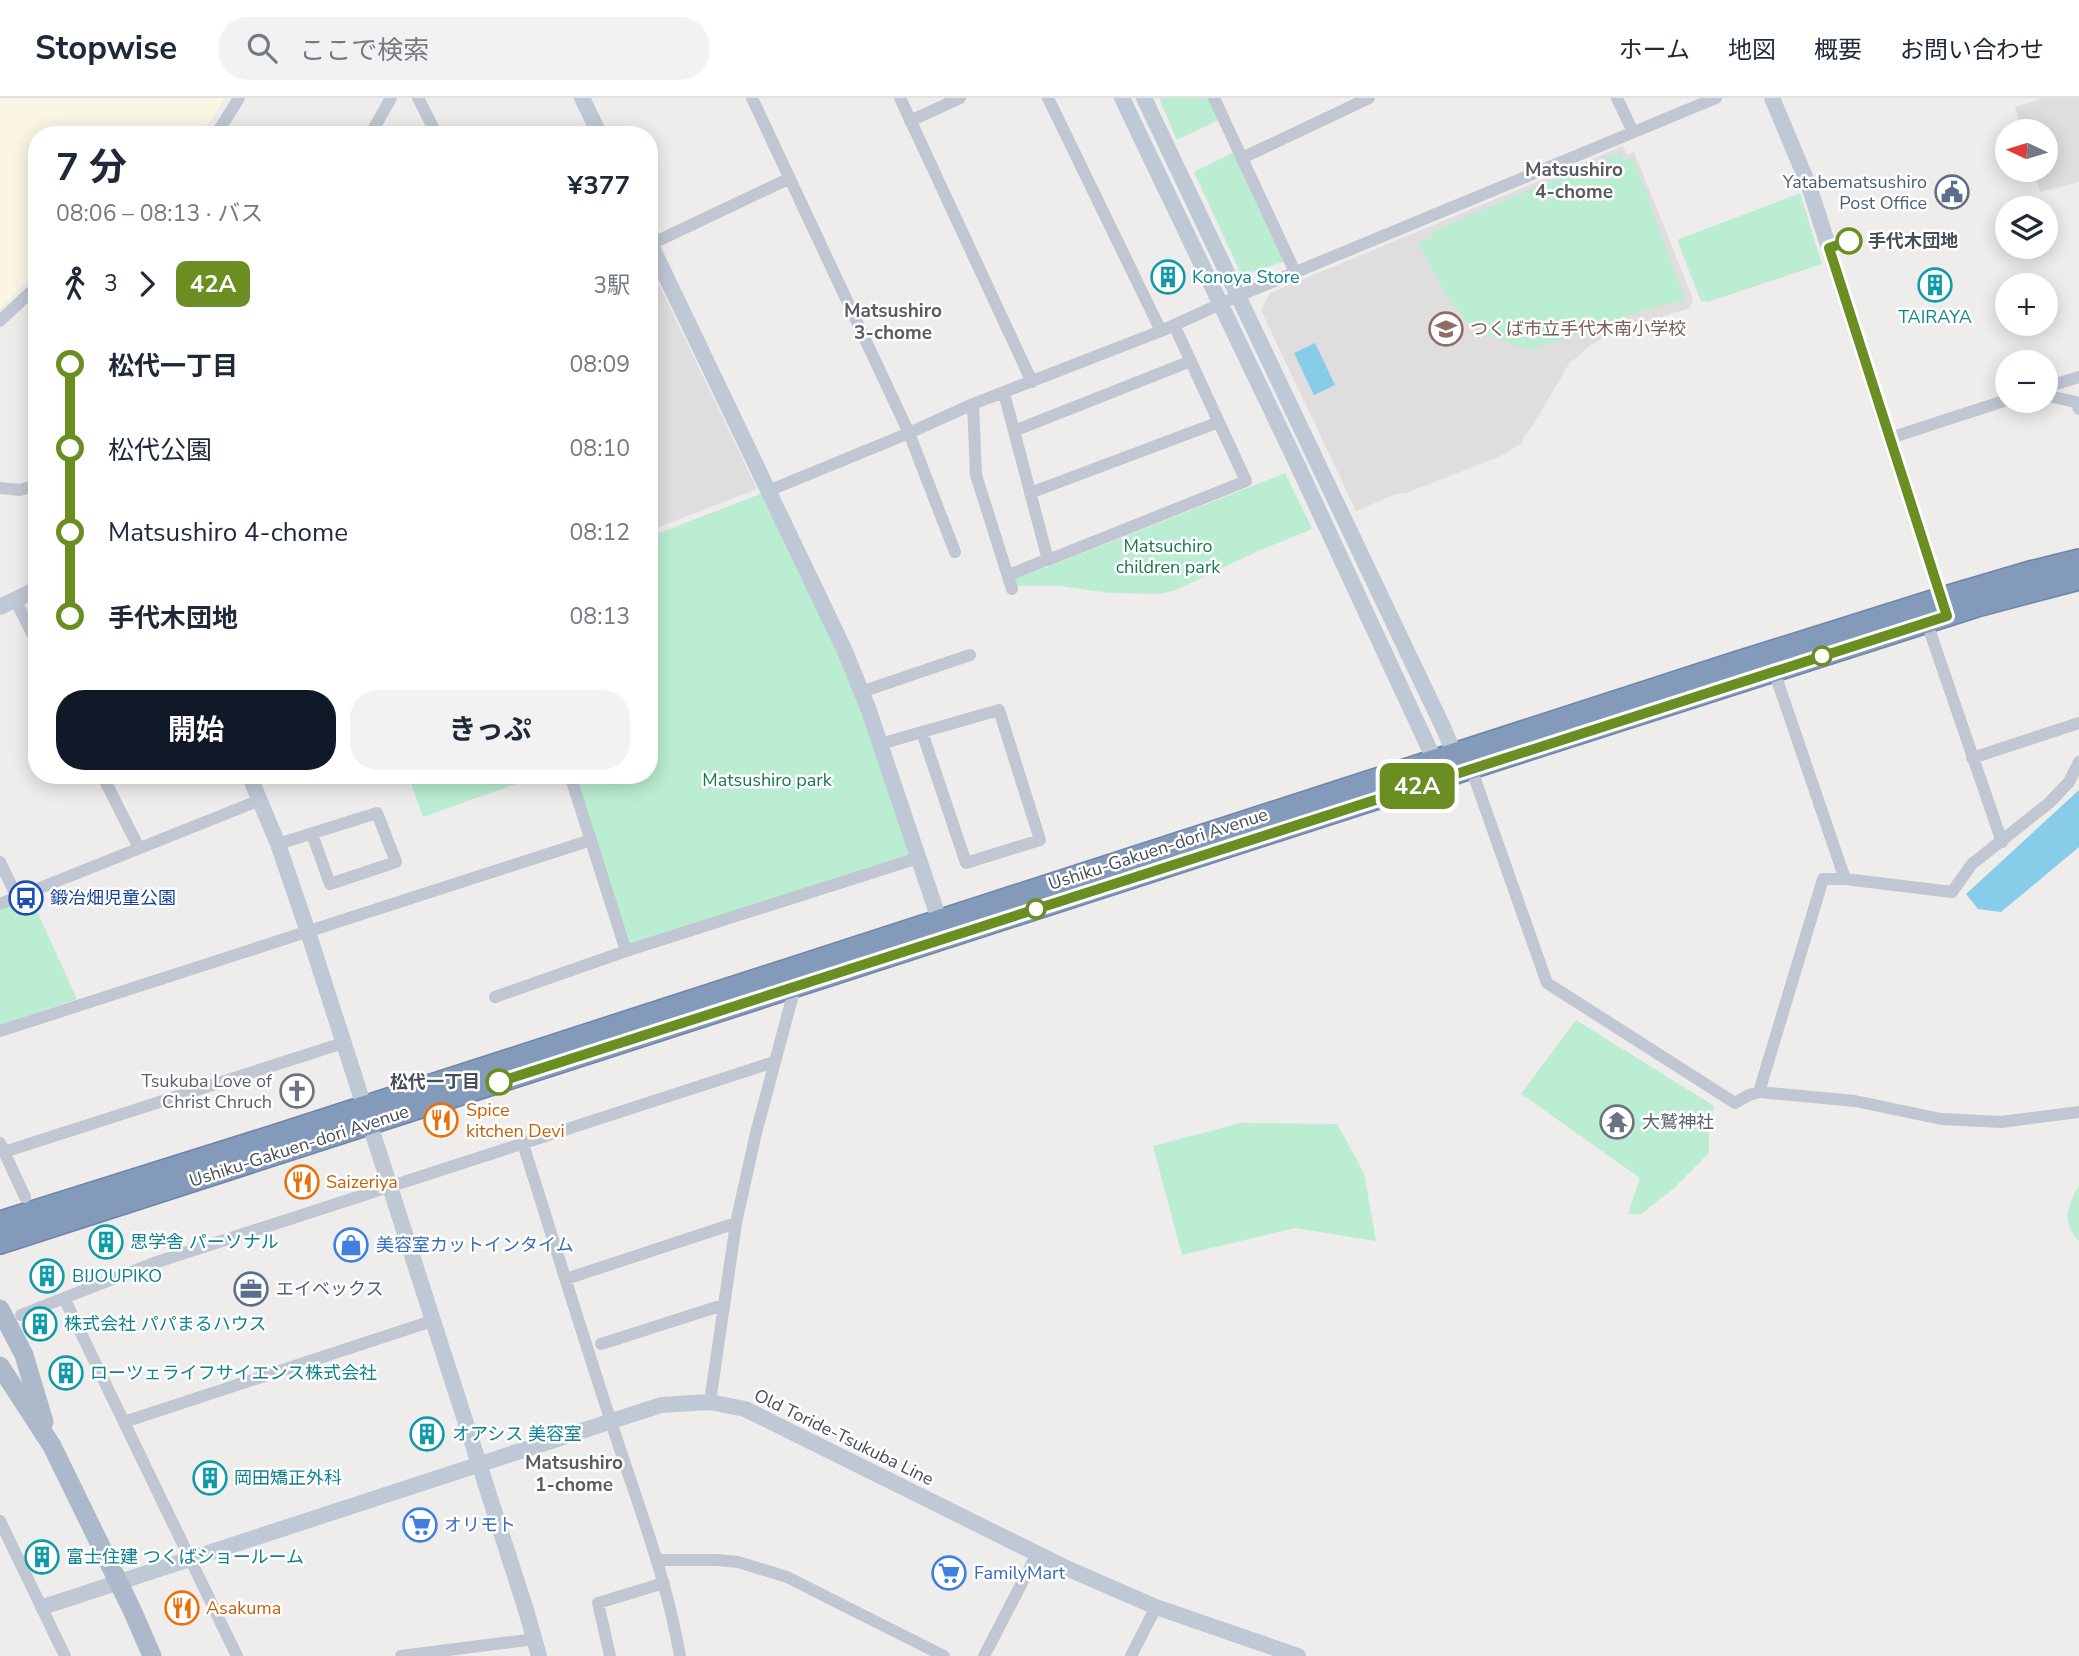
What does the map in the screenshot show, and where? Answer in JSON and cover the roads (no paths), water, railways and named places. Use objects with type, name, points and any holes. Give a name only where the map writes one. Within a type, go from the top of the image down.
[{"type":"highway","name":"Ushiku-Gakuen-dori Avenue","points":[[1445,763],[1471,768],[1774,671],[1938,612],[2030,572],[2079,560]]},
{"type":"highway","name":"Ushiku-Gakuen-dori Avenue","points":[[0,1243],[367,1115],[1445,763],[1938,612],[2079,579]]},
{"type":"highway","name":"Ushiku-Gakuen-dori Avenue","points":[[0,1222],[795,988],[942,929]]},
{"type":"main road","points":[[0,1309],[23,1355],[52,1446]]},
{"type":"main road","points":[[0,1366],[52,1446],[152,1656]]},
{"type":"street","points":[[222,126],[239,98]]},
{"type":"street","points":[[375,126],[391,98]]},
{"type":"street","points":[[418,98],[432,126]]},
{"type":"street","points":[[582,98],[596,126]]},
{"type":"street","points":[[752,98],[909,433],[955,552]]},
{"type":"street","points":[[900,98],[1032,382]]},
{"type":"street","points":[[910,121],[960,98]]},
{"type":"street","points":[[1048,98],[1161,331]]},
{"type":"street","points":[[1122,98],[1219,304],[1445,763]]},
{"type":"street","points":[[1144,98],[1345,519],[1445,763]]},
{"type":"street","points":[[1214,98],[1295,272]]},
{"type":"street","points":[[1242,158],[1369,98]]},
{"type":"street","points":[[1617,98],[1633,132]]},
{"type":"street","points":[[768,491],[973,404],[1161,331],[1295,272],[1716,98]]},
{"type":"street","points":[[1772,98],[1809,186],[1890,438],[1938,612],[1972,758],[2002,842]]},
{"type":"street","points":[[658,240],[790,177]]},
{"type":"street","points":[[658,261],[844,649],[880,744],[942,929]]},
{"type":"street","points":[[0,321],[28,295]]},
{"type":"street","points":[[1009,575],[1246,481],[1174,325]]},
{"type":"street","points":[[1014,431],[1191,361]]},
{"type":"street","points":[[2058,385],[2079,377]]},
{"type":"street","points":[[1004,393],[1048,559]]},
{"type":"street","points":[[2058,398],[2076,402],[2079,409]]},
{"type":"street","points":[[973,404],[976,475],[1012,589]]},
{"type":"street","points":[[1890,438],[1995,404]]},
{"type":"street","points":[[1030,493],[1219,422]]},
{"type":"street","points":[[0,488],[20,490],[28,488]]},
{"type":"street","points":[[0,607],[28,593]]},
{"type":"street","points":[[15,599],[28,625]]},
{"type":"street","points":[[861,692],[970,655]]},
{"type":"street","points":[[1774,671],[1845,879]]},
{"type":"street","points":[[880,744],[922,732],[999,710],[1040,840],[966,863],[922,732]]},
{"type":"street","points":[[1972,758],[2079,723]]},
{"type":"street","points":[[1759,1092],[1823,879],[1845,879],[1952,892],[1972,864],[2049,803],[2069,782],[2079,762]]},
{"type":"street","points":[[1471,768],[1547,983],[1735,1103],[1759,1092],[1855,1101],[1941,1119],[2001,1122],[2079,1112]]},
{"type":"street","points":[[107,784],[139,848]]},
{"type":"street","points":[[253,784],[278,844],[308,932],[539,1656]]},
{"type":"street","points":[[573,784],[626,951]]},
{"type":"street","points":[[0,904],[260,800]]},
{"type":"street","points":[[278,844],[377,813],[397,862],[330,884],[312,834]]},
{"type":"street","points":[[0,1031],[592,840]]},
{"type":"street","points":[[495,997],[626,951],[918,858]]},
{"type":"street","points":[[0,862],[18,897]]},
{"type":"street","points":[[710,1402],[736,1223],[756,1133],[795,988]]},
{"type":"street","points":[[25,1197],[2,1148],[343,1043]]},
{"type":"street","points":[[21,1315],[154,1263],[775,1062]]},
{"type":"street","points":[[523,1144],[658,1560],[680,1656]]},
{"type":"street","points":[[566,1279],[736,1223]]},
{"type":"street","points":[[64,1298],[237,1656]]},
{"type":"street","points":[[601,1344],[723,1305]]},
{"type":"street","points":[[124,1422],[432,1321]]},
{"type":"street","name":"Old Toride-Tsukuba Line","points":[[43,1606],[661,1405],[710,1402],[745,1409],[1037,1554],[1156,1607],[1275,1653],[1298,1656]]},
{"type":"street","points":[[0,1521],[65,1656]]},
{"type":"street","points":[[984,1656],[1037,1554]]},
{"type":"street","points":[[658,1560],[738,1562],[788,1577],[944,1656]]},
{"type":"street","points":[[610,1656],[598,1603],[664,1583]]},
{"type":"street","points":[[1131,1656],[1156,1607]]},
{"type":"street","points":[[401,1656],[535,1639]]},
{"type":"water","points":[[1315,343],[1335,385],[1314,395],[1294,353]]},
{"type":"water","points":[[2079,790],[2079,847],[2001,912],[1978,909],[1966,894]]},
{"type":"place","name":"Yatabematsushiro Post Office","points":[[1952,192]]},
{"type":"place","name":"手代木団地","points":[[1849,241]]},
{"type":"place","name":"Konoya Store","points":[[1168,277]]},
{"type":"place","name":"TAIRAYA","points":[[1935,285]]},
{"type":"place","name":"つくば市立手代木南小学校","points":[[1446,329]]},
{"type":"place","name":"鍛冶畑児童公園","points":[[26,898]]},
{"type":"place","name":"松代一丁目","points":[[499,1082]]},
{"type":"place","name":"Tsukuba Love of Christ Chruch","points":[[297,1091]]},
{"type":"place","name":"Spice kitchen Devi","points":[[441,1120]]},
{"type":"place","name":"大鷲神社","points":[[1617,1122]]},
{"type":"place","name":"Saizeriya","points":[[302,1182]]},
{"type":"place","name":"思学舎 パーソナル","points":[[106,1242]]},
{"type":"place","name":"美容室カットインタイム","points":[[351,1245]]},
{"type":"place","name":"BIJOUPIKO","points":[[47,1276]]},
{"type":"place","name":"エイベックス","points":[[251,1289]]},
{"type":"place","name":"株式会社 パパまるハウス","points":[[40,1324]]},
{"type":"place","name":"ローツェライフサイエンス株式会社","points":[[66,1373]]},
{"type":"place","name":"オアシス 美容室","points":[[427,1434]]},
{"type":"place","name":"岡田矯正外科","points":[[210,1478]]},
{"type":"place","name":"オリモト","points":[[420,1525]]},
{"type":"place","name":"富士住建 つくばショールーム","points":[[42,1557]]},
{"type":"place","name":"FamilyMart","points":[[949,1573]]},
{"type":"place","name":"Asakuma","points":[[182,1608]]},
{"type":"district","name":"Matsushiro 4-chome","points":[[1574,181]]},
{"type":"district","name":"Matsushiro 3-chome","points":[[893,322]]},
{"type":"district","name":"Matsushiro 1-chome","points":[[574,1474]]},
{"type":"park label","name":"Matsuchiro children park","points":[[1168,556]]},
{"type":"park label","name":"Matsushiro park","points":[[767,780]]}]
